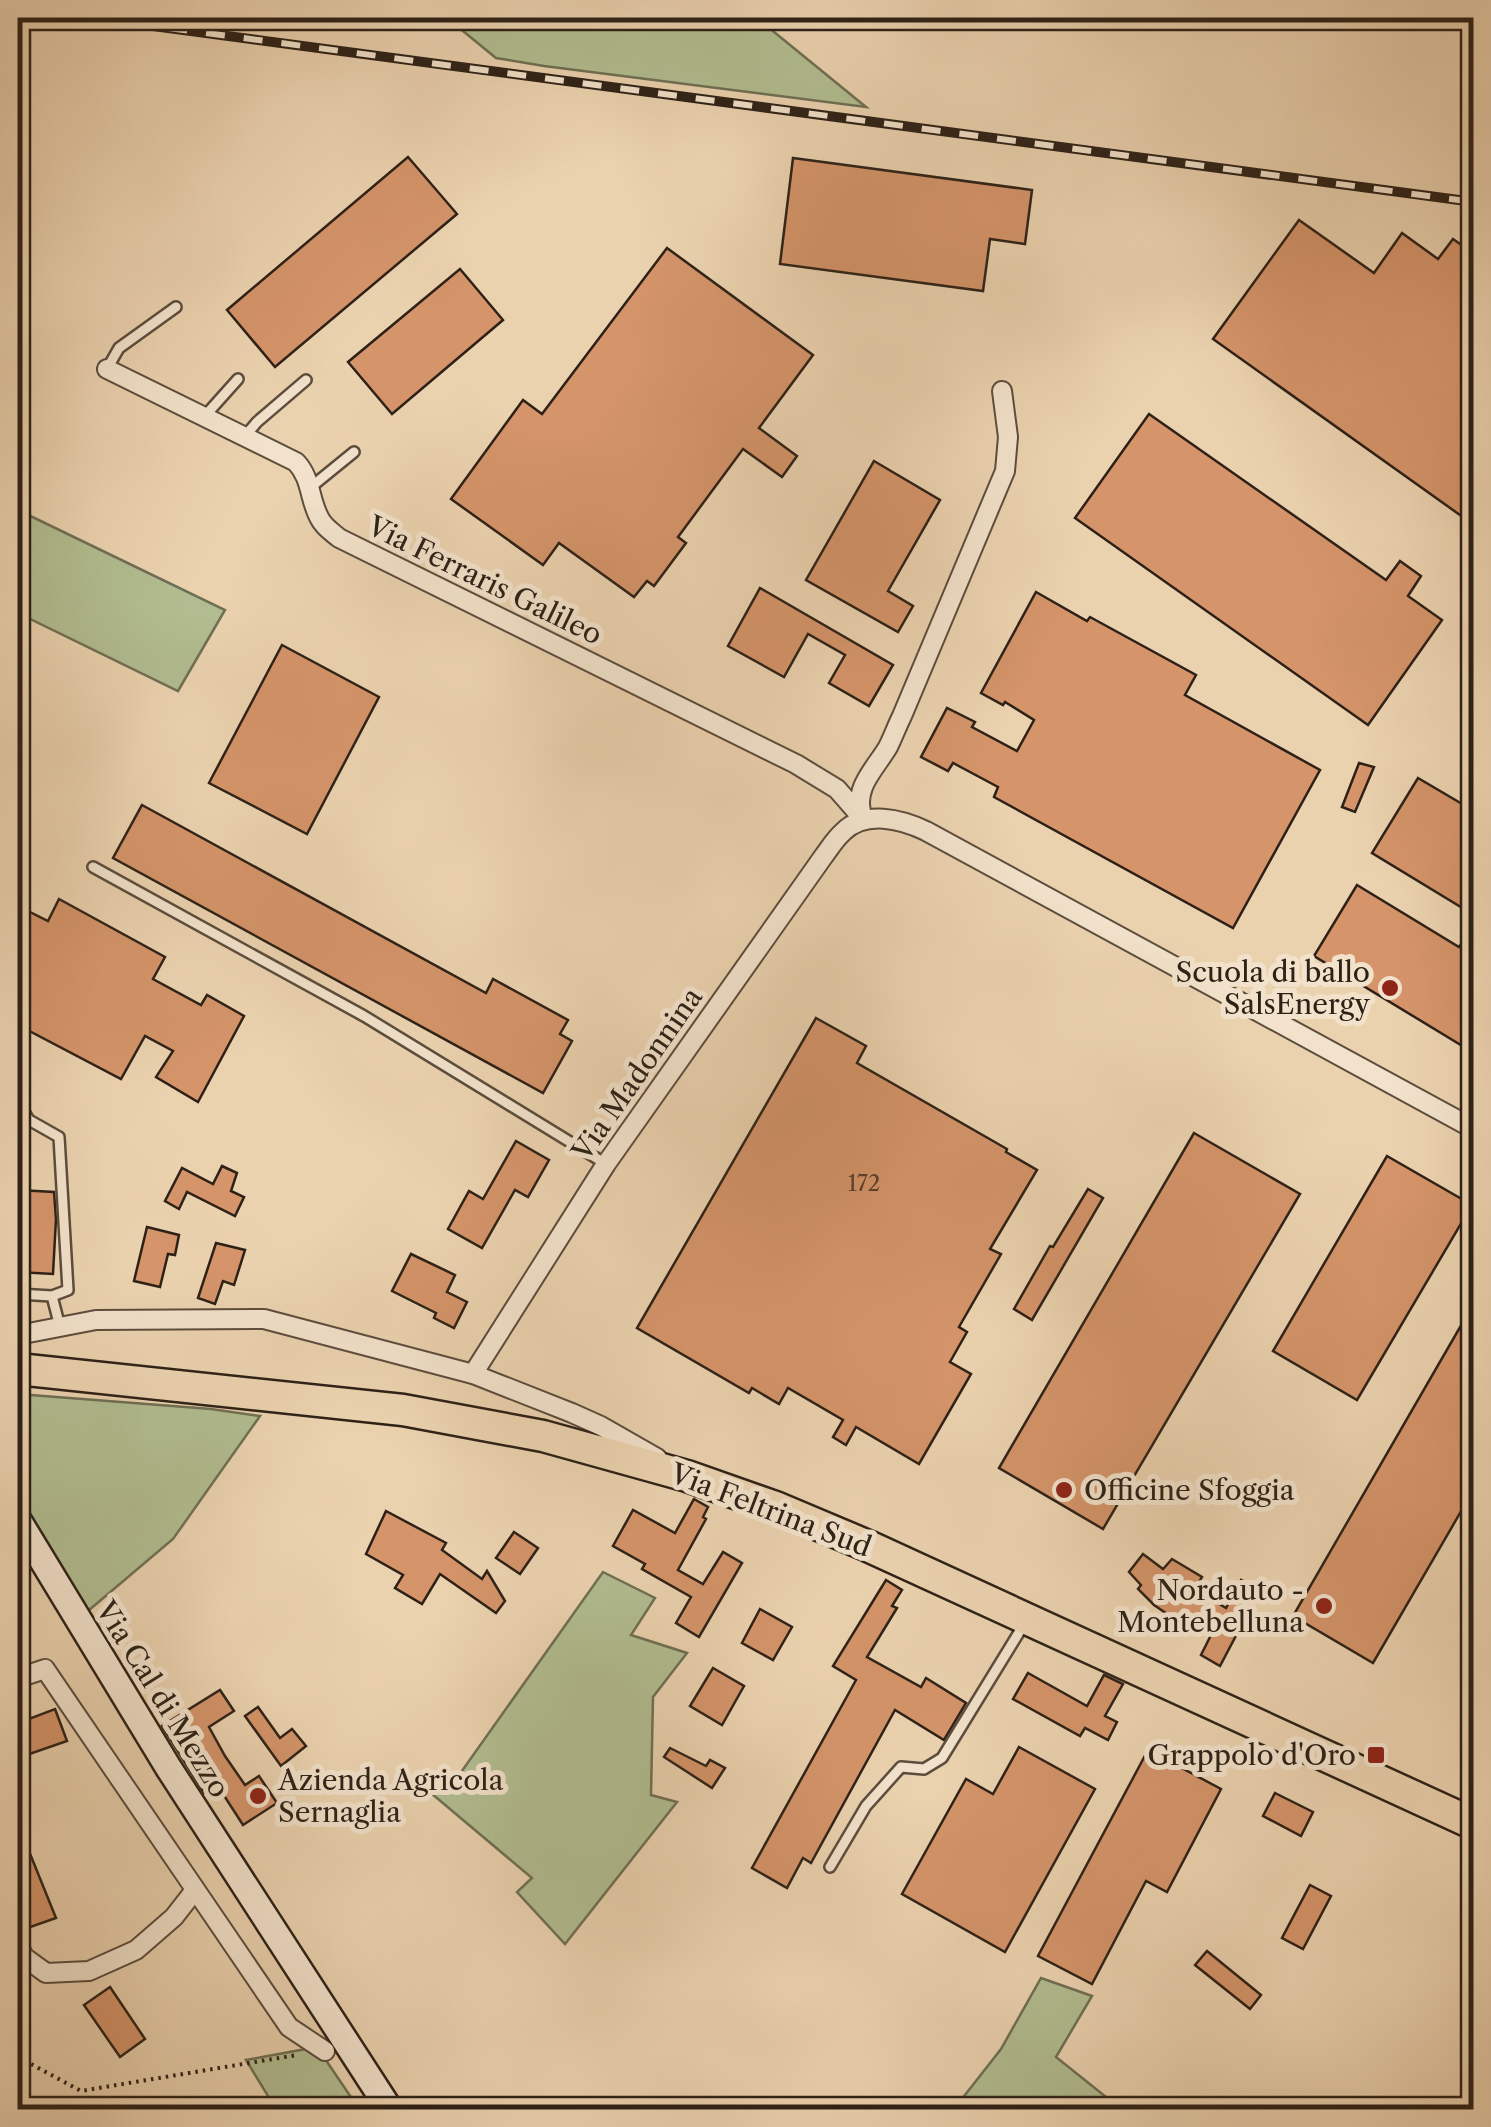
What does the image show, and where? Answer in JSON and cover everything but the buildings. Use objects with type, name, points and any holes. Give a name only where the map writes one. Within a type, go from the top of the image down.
[{"type":"main road","name":"Via Feltrina Sud","points":[[18,1368],[403,1410],[543,1436],[687,1476],[826,1528],[1474,1824]]},
{"type":"street","name":"Via Ferraris Galileo","points":[[107,369],[296,462],[311,487],[318,516],[339,538],[796,764],[837,788],[864,820]]},
{"type":"street","points":[[1002,391],[1008,437],[1005,471],[888,747],[860,792],[858,803],[864,820],[896,820],[926,831],[1474,1129]]},
{"type":"street","name":"Via Madonnina","points":[[473,1374],[606,1164],[833,842],[853,824],[864,820]]},
{"type":"street","points":[[18,1336],[96,1320],[264,1319],[473,1374],[601,1426],[687,1476]]},
{"type":"street","name":"Via Cal di Mezzo","points":[[18,1520],[168,1767],[390,2110]]},
{"type":"street","points":[[18,1678],[45,1670],[289,2027],[325,2051]]},
{"type":"street","points":[[18,1945],[24,1957],[46,1973],[89,1971],[136,1950],[174,1918],[195,1890]]},
{"type":"lane","points":[[107,369],[119,348],[176,307]]},
{"type":"lane","points":[[204,417],[238,380]]},
{"type":"lane","points":[[244,436],[306,380]]},
{"type":"lane","points":[[311,487],[354,452]]},
{"type":"lane","points":[[94,867],[364,1016],[606,1164]]},
{"type":"lane","points":[[18,1108],[29,1120],[59,1137],[68,1290],[52,1296],[18,1294]]},
{"type":"lane","points":[[52,1296],[60,1327]]},
{"type":"lane","points":[[830,1867],[866,1806],[901,1767],[924,1768],[942,1758],[1028,1619]]},
{"type":"path","points":[[18,2057],[81,2091],[325,2051]]},
{"type":"green space","points":[[447,18],[757,18],[866,107],[496,58]]},
{"type":"green space","points":[[18,510],[225,610],[178,691],[18,613]]},
{"type":"green space","points":[[18,1394],[260,1416],[173,1539],[82,1616],[18,1512]]},
{"type":"green space","points":[[603,1572],[655,1598],[631,1635],[687,1653],[653,1697],[651,1795],[677,1802],[565,1944],[517,1892],[532,1878],[419,1783],[452,1785]]},
{"type":"green space","points":[[1041,1978],[1092,1996],[1056,2057],[1121,2109],[954,2109],[1001,2049]]},
{"type":"green space","points":[[317,2047],[359,2109],[276,2109],[246,2060]]},
{"type":"railway","points":[[93,18],[1474,202]]},
{"type":"place","name":"Scuola di ballo SalsEnergy","points":[[1390,988]]},
{"type":"place","name":"Officine Sfoggia","points":[[1064,1490]]},
{"type":"place","name":"Nordauto - Montebelluna","points":[[1324,1606]]},
{"type":"place","name":"Grappolo d'Oro","points":[[1376,1755]]},
{"type":"place","name":"Azienda Agricola Sernaglia","points":[[258,1796]]}]
